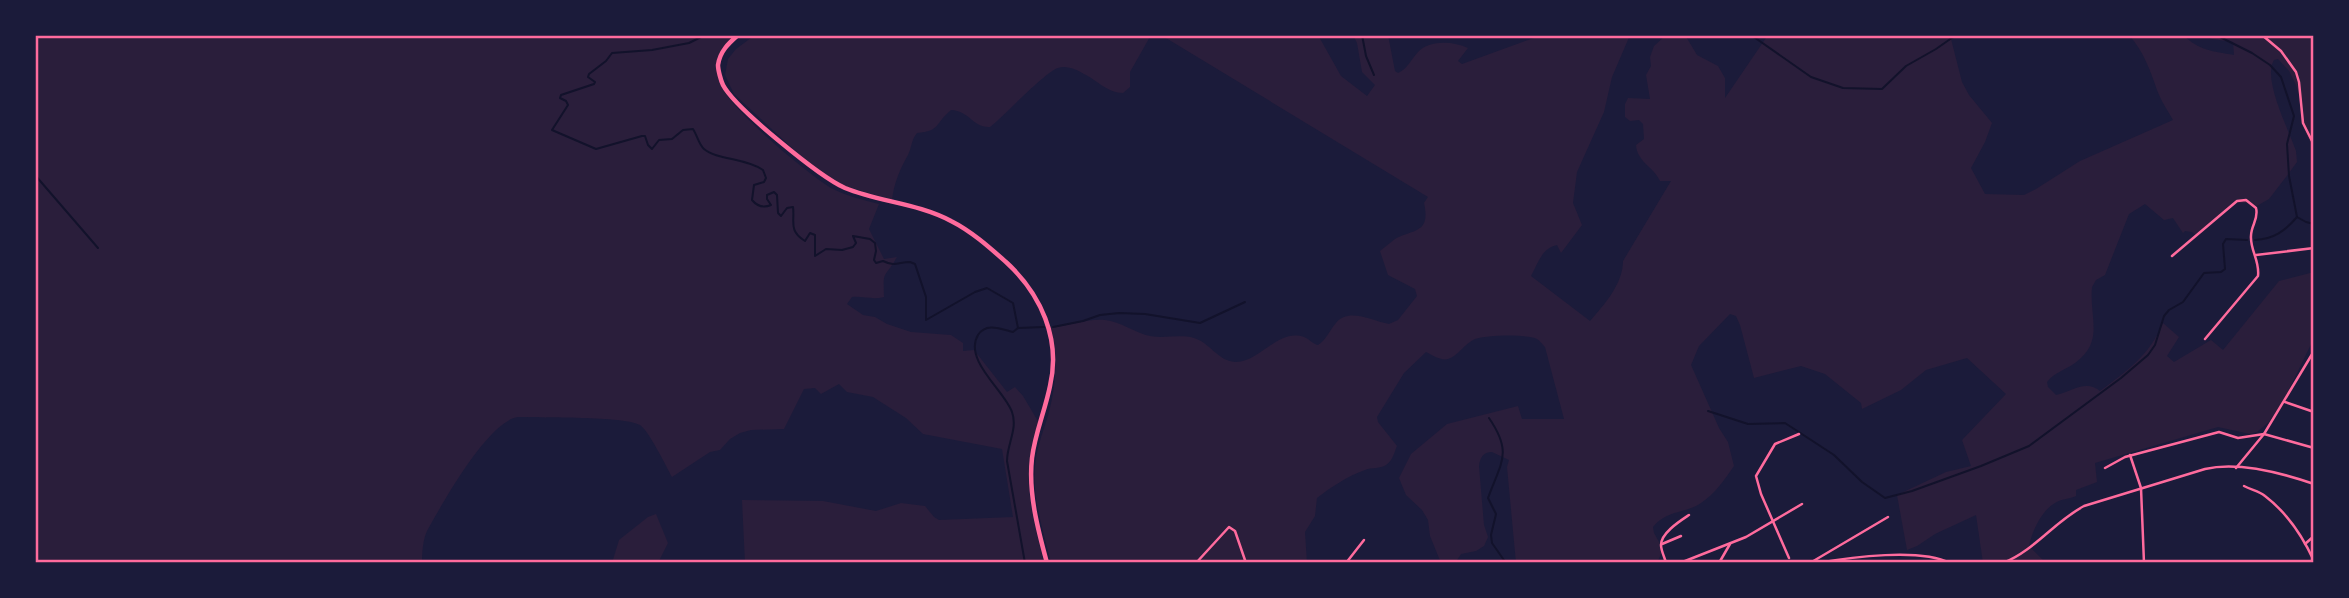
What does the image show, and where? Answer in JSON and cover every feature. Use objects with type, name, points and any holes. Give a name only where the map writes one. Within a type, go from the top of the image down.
[{"type":"main road","points":[[738,35],[725,47],[718,66],[722,85],[753,117],[825,177],[844,187],[886,201],[925,209],[954,222],[1000,257],[1032,291],[1046,318],[1053,344],[1054,366],[1036,430],[1032,462],[1033,502],[1047,563]]},
{"type":"street","points":[[2262,35],[2281,51],[2296,72],[2300,82],[2303,123],[2314,145]]},
{"type":"street","points":[[2172,256],[2237,201],[2253,204],[2258,212],[2251,236],[2259,271],[2256,281],[2204,339]]},
{"type":"street","points":[[2256,255],[2314,248]]},
{"type":"street","points":[[2236,468],[2264,434],[2314,351]]},
{"type":"street","points":[[2285,402],[2314,412]]},
{"type":"street","points":[[2105,468],[2130,456],[2216,433],[2238,438],[2264,434],[2314,448]]},
{"type":"street","points":[[1789,558],[1761,494],[1756,475],[1775,444],[1799,434]]},
{"type":"street","points":[[2130,456],[2141,488],[2145,562]]},
{"type":"street","points":[[2003,563],[2033,547],[2077,509],[2213,467],[2281,475],[2314,484]]},
{"type":"street","points":[[2244,486],[2267,497],[2289,521],[2314,561]]},
{"type":"street","points":[[1680,563],[1746,537],[1802,504]]},
{"type":"street","points":[[1666,563],[1661,544],[1668,532],[1689,515]]},
{"type":"street","points":[[1810,563],[1888,517]]},
{"type":"street","points":[[1196,563],[1229,527],[1235,531],[1246,563]]},
{"type":"street","points":[[1661,544],[1681,536]]},
{"type":"street","points":[[2305,544],[2314,536]]},
{"type":"street","points":[[1346,563],[1364,540]]},
{"type":"street","points":[[1719,563],[1730,544]]},
{"type":"street","points":[[1818,563],[1878,555],[1930,557],[1948,563]]},
{"type":"shaded area","points":[[35,35],[743,35],[726,49],[719,68],[720,83],[737,108],[770,140],[822,182],[844,194],[879,204],[869,229],[884,259],[897,257],[884,278],[884,297],[852,297],[847,304],[863,315],[875,317],[911,332],[951,335],[963,343],[963,351],[974,350],[1007,392],[1015,387],[1039,423],[1033,443],[1029,477],[1032,509],[1044,563],[745,563],[742,500],[823,501],[876,511],[901,503],[925,506],[939,520],[1013,517],[1002,449],[923,434],[906,418],[873,397],[847,392],[839,384],[821,394],[815,388],[804,389],[784,429],[740,433],[720,450],[710,452],[672,477],[644,429],[631,422],[518,417],[506,422],[480,448],[443,502],[426,534],[422,563],[35,563]]},
{"type":"shaded area","points":[[755,35],[1151,35],[1130,72],[1130,87],[1123,93],[1108,89],[1075,70],[1061,67],[1044,77],[990,127],[979,125],[963,113],[951,110],[934,128],[915,136],[898,176],[892,200],[838,184],[804,159],[734,94],[725,75],[728,59],[736,49]]},
{"type":"shaded area","points":[[1161,35],[1318,35],[1341,76],[1367,96],[1375,85],[1362,72],[1353,35],[1388,35],[1395,71],[1398,73],[1428,45],[1448,43],[1468,48],[1458,61],[1462,64],[1542,35],[1630,35],[1612,77],[1604,112],[1577,172],[1573,203],[1582,225],[1561,253],[1557,245],[1544,253],[1531,276],[1590,321],[1616,286],[1623,261],[1671,181],[1660,181],[1639,156],[1636,145],[1644,139],[1643,124],[1639,120],[1630,121],[1625,117],[1628,98],[1650,99],[1646,75],[1651,66],[1650,57],[1654,46],[1666,35],[1685,35],[1697,55],[1718,66],[1725,78],[1725,98],[1768,35],[1950,35],[1962,82],[1992,123],[1971,168],[1985,194],[2024,195],[2080,161],[2173,120],[2143,55],[2129,35],[2183,35],[2201,47],[2234,55],[2233,42],[2202,35],[2314,35],[2314,150],[2301,123],[2300,97],[2296,85],[2289,71],[2278,59],[2274,60],[2271,79],[2296,151],[2297,162],[2269,199],[2255,207],[2247,203],[2236,203],[2197,236],[2192,232],[2183,233],[2173,218],[2164,220],[2145,204],[2129,214],[2105,275],[2096,280],[2092,287],[2094,328],[2090,346],[2075,363],[2047,382],[2056,395],[2084,386],[2100,391],[2129,369],[2144,353],[2163,323],[2179,337],[2167,356],[2174,362],[2211,340],[2223,350],[2279,281],[2314,272],[2314,338],[2284,400],[2269,422],[2257,432],[2250,434],[2218,427],[2095,463],[2097,482],[2076,490],[2076,496],[2060,501],[2045,511],[2030,540],[2029,546],[2043,560],[2061,560],[2064,563],[1983,563],[1976,515],[1907,550],[1897,495],[1946,472],[1971,466],[1962,440],[2006,394],[1967,358],[1926,370],[1901,390],[1862,409],[1861,403],[1825,374],[1801,366],[1754,378],[1740,325],[1736,316],[1730,314],[1699,346],[1691,365],[1728,442],[1734,466],[1706,499],[1665,517],[1653,527],[1663,549],[1657,563],[1516,563],[1507,467],[1509,460],[1492,452],[1482,456],[1479,466],[1484,525],[1488,537],[1484,546],[1461,554],[1455,563],[1441,563],[1430,536],[1428,520],[1422,510],[1406,495],[1399,478],[1411,454],[1447,424],[1518,406],[1522,419],[1564,419],[1545,347],[1532,337],[1506,336],[1475,339],[1448,359],[1426,352],[1404,373],[1377,417],[1397,446],[1393,456],[1386,465],[1352,475],[1317,498],[1315,516],[1305,532],[1307,563],[1051,563],[1035,492],[1035,467],[1054,385],[1055,352],[1051,328],[1092,320],[1111,321],[1150,336],[1194,338],[1229,361],[1235,362],[1244,361],[1286,337],[1304,337],[1318,345],[1341,318],[1347,316],[1361,316],[1389,324],[1398,320],[1417,296],[1415,289],[1388,275],[1380,251],[1395,239],[1423,225],[1426,213],[1424,203],[1428,197]]},
{"type":"shaded area","points":[[656,514],[668,543],[658,563],[612,563],[619,540],[648,517]]},
{"type":"waterway","points":[[705,35],[689,43],[652,50],[612,53],[589,74],[588,77],[594,84],[561,95],[560,98],[568,105],[552,130],[596,149],[645,136],[652,149],[659,140],[672,139],[683,130],[693,129],[702,147],[710,153],[763,170],[766,178],[764,182],[754,185],[752,200],[761,206],[771,205],[767,195],[774,192],[781,216],[787,208],[793,207],[793,226],[796,233],[805,241],[810,233],[815,235],[815,256],[826,249],[842,250],[853,247],[856,243],[853,236],[870,239],[875,243],[876,263],[883,261],[891,264],[915,264],[926,297],[926,320],[987,288],[1013,303],[1018,328]]},
{"type":"waterway","points":[[1362,35],[1366,56],[1374,75]]},
{"type":"waterway","points":[[1751,35],[1811,77],[1843,88],[1882,89],[1906,66],[1956,35]]},
{"type":"waterway","points":[[2216,35],[2252,53],[2270,65],[2281,77],[2294,116],[2287,144],[2289,176],[2297,217],[2314,224]]},
{"type":"waterway","points":[[35,175],[98,248]]},
{"type":"waterway","points":[[2255,240],[2279,233],[2297,217]]},
{"type":"waterway","points":[[1708,411],[1748,424],[1785,423],[1834,455],[1862,482],[1885,498],[1912,491],[2029,446],[2121,378],[2148,355],[2155,345],[2164,316],[2183,302],[2204,273],[2221,272],[2225,269],[2223,244],[2226,239],[2247,240]]},
{"type":"waterway","points":[[1053,327],[1119,313],[1145,314],[1200,323],[1245,302]]},
{"type":"waterway","points":[[1025,563],[1007,461],[1014,418],[1008,404],[980,365],[975,345],[978,335],[985,329],[1013,332],[1018,328],[1044,327]]},
{"type":"waterway","points":[[1489,418],[1503,449],[1500,466],[1488,498],[1496,514],[1491,535],[1492,543],[1506,563]]}]
